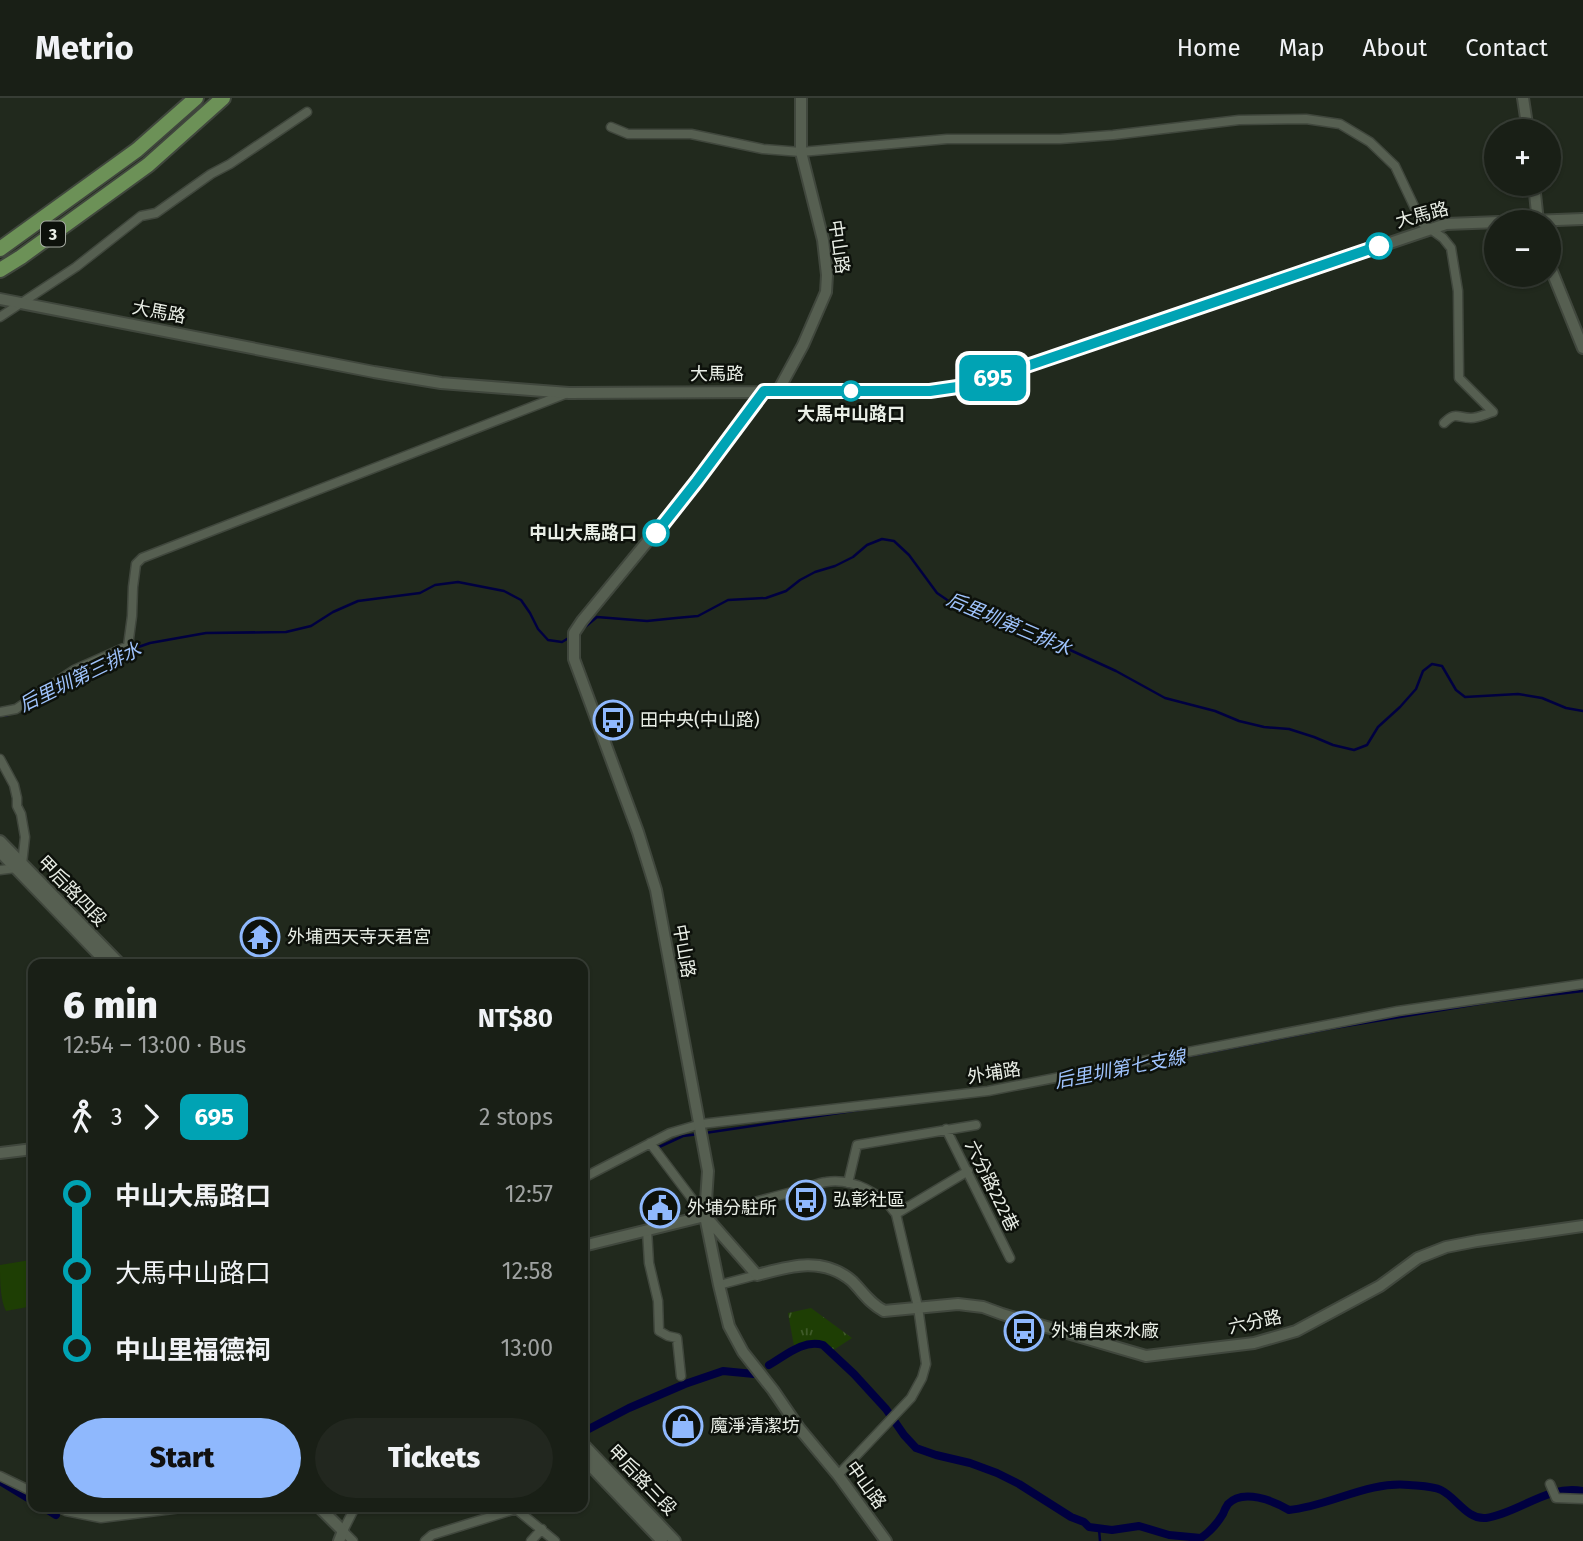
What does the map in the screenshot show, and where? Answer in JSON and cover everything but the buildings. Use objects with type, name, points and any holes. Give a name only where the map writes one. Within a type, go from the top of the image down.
[{"type":"highway","name":"3","points":[[0,249],[137,150],[196,98]]},
{"type":"highway","name":"3","points":[[0,270],[148,165],[223,98]]},
{"type":"street","name":"中山路","points":[[778,391],[803,345],[826,292],[823,240],[801,152],[801,98]]},
{"type":"street","points":[[1523,98],[1526,119]]},
{"type":"street","points":[[0,317],[76,267],[141,216],[156,213],[307,112]]},
{"type":"street","points":[[611,127],[628,134],[691,134],[763,149],[801,152],[947,139],[1060,139],[1239,120],[1306,119],[1340,124],[1370,142],[1395,166],[1422,223],[1443,238],[1451,248],[1458,292],[1459,378],[1493,412],[1472,418],[1451,416],[1444,423]]},
{"type":"street","name":"大馬路","points":[[1561,220],[1583,219]]},
{"type":"street","name":"大馬路","points":[[0,299],[442,383],[569,393],[930,391],[971,385],[1446,224],[1484,222]]},
{"type":"street","points":[[1558,287],[1583,348]]},
{"type":"street","name":"中山路","points":[[764,391],[697,481],[582,621],[574,633],[574,659],[639,832],[656,890],[708,1171],[705,1216],[730,1326],[743,1352],[886,1541]]},
{"type":"street","points":[[0,712],[16,709],[74,670],[128,646],[132,587],[136,565],[142,558],[569,393]]},
{"type":"street","points":[[0,759],[14,785],[25,838],[19,866],[0,870]]},
{"type":"street","name":"甲后路四段","points":[[0,841],[19,866],[103,959]]},
{"type":"street","name":"甲后路四段","points":[[0,852],[19,866],[115,959]]},
{"type":"street","name":"外埔路","points":[[588,1175],[670,1133],[701,1125],[988,1091],[1398,1011],[1583,984]]},
{"type":"street","points":[[848,1183],[857,1145],[976,1125]]},
{"type":"street","name":"六分路222巷","points":[[946,1129],[1010,1258]]},
{"type":"street","points":[[650,1143],[705,1216],[757,1275],[719,1285]]},
{"type":"street","points":[[0,1153],[28,1150]]},
{"type":"street","points":[[896,1214],[968,1171]]},
{"type":"street","points":[[588,1245],[705,1216],[825,1181],[848,1183],[873,1191],[890,1206],[896,1214],[918,1307],[926,1364],[911,1398],[838,1475]]},
{"type":"street","name":"六分路","points":[[757,1275],[793,1265],[822,1265],[837,1270],[852,1281],[874,1306],[884,1311],[958,1304],[982,1307],[1146,1356],[1254,1343],[1296,1331],[1380,1286],[1418,1258],[1446,1247],[1583,1226]]},
{"type":"street","points":[[647,1230],[649,1263],[658,1301],[659,1331],[677,1338],[681,1376]]},
{"type":"street","name":"甲后路三段","points":[[588,1449],[675,1541]]},
{"type":"street","name":"甲后路三段","points":[[588,1463],[662,1541]]},
{"type":"street","points":[[0,1476],[28,1490]]},
{"type":"street","points":[[1550,1484],[1556,1498],[1583,1499]]},
{"type":"street","points":[[71,1512],[101,1518],[149,1512]]},
{"type":"street","points":[[323,1512],[341,1536],[353,1541]]},
{"type":"street","points":[[341,1536],[353,1512]]},
{"type":"street","points":[[425,1541],[432,1535],[506,1512]]},
{"type":"street","points":[[520,1512],[555,1541]]},
{"type":"street","points":[[531,1541],[542,1529]]},
{"type":"green space","points":[[28,1260],[28,1307],[6,1311],[1,1295],[0,1265]]},
{"type":"green space","points":[[811,1308],[852,1338],[832,1351],[814,1340],[794,1346],[788,1313]]},
{"type":"waterway","name":"后里圳第三排水","points":[[580,631],[597,617],[647,621],[698,616],[728,600],[766,598],[786,591],[815,572],[853,557],[867,545],[882,539],[894,541],[909,555],[937,593],[956,606],[1005,622],[1068,649],[1165,698],[1215,711],[1239,721],[1289,729],[1333,745],[1354,750],[1367,745],[1378,727],[1416,689],[1423,671],[1432,664],[1442,666],[1456,690],[1465,697],[1518,694],[1542,698],[1566,708],[1583,711]]},
{"type":"waterway","name":"后里圳第三排水","points":[[121,653],[150,643],[206,633],[286,632],[311,626],[358,601],[420,593],[435,585],[458,582],[504,591],[521,600],[538,629],[548,640],[562,642],[572,636]]},
{"type":"waterway","name":"后里圳第三排水","points":[[32,703],[112,657]]},
{"type":"waterway","name":"后里圳第三排水","points":[[0,716],[8,715]]},
{"type":"waterway","name":"后里圳第七支線","points":[[1117,1070],[1328,1029],[1490,1002],[1583,991]]},
{"type":"waterway","name":"后里圳第七支線","points":[[705,1133],[872,1108]]},
{"type":"waterway","name":"后里圳第七支線","points":[[657,1148],[683,1136],[699,1134]]},
{"type":"waterway","points":[[769,1365],[801,1346],[823,1345],[886,1409],[916,1448],[997,1473],[1089,1527],[1112,1530],[1139,1526],[1169,1535],[1201,1538],[1216,1524],[1234,1499],[1250,1496],[1289,1510],[1363,1490],[1393,1485],[1438,1489],[1467,1512],[1479,1518],[1486,1518],[1546,1495],[1570,1490],[1583,1491]]},
{"type":"waterway","points":[[588,1429],[629,1408],[723,1371],[754,1374]]},
{"type":"waterway","points":[[0,1481],[28,1498]]},
{"type":"waterway","points":[[51,1512],[56,1515]]},
{"type":"waterway","points":[[1099,1529],[1100,1541]]},
{"type":"bus line","name":"695","points":[[656,533],[764,391],[930,391],[971,385],[1379,246]]},
{"type":"place","name":"大馬中山路口","points":[[851,391]]},
{"type":"place","name":"中山大馬路口","points":[[656,533]]},
{"type":"place","name":"田中央(中山路)","points":[[613,720]]},
{"type":"place","name":"外埔西天寺天君宮","points":[[260,937]]},
{"type":"place","name":"弘彰社區","points":[[806,1200]]},
{"type":"place","name":"外埔分駐所","points":[[660,1208]]},
{"type":"place","name":"外埔自來水廠","points":[[1024,1331]]},
{"type":"place","name":"魔淨清潔坊","points":[[683,1426]]}]
